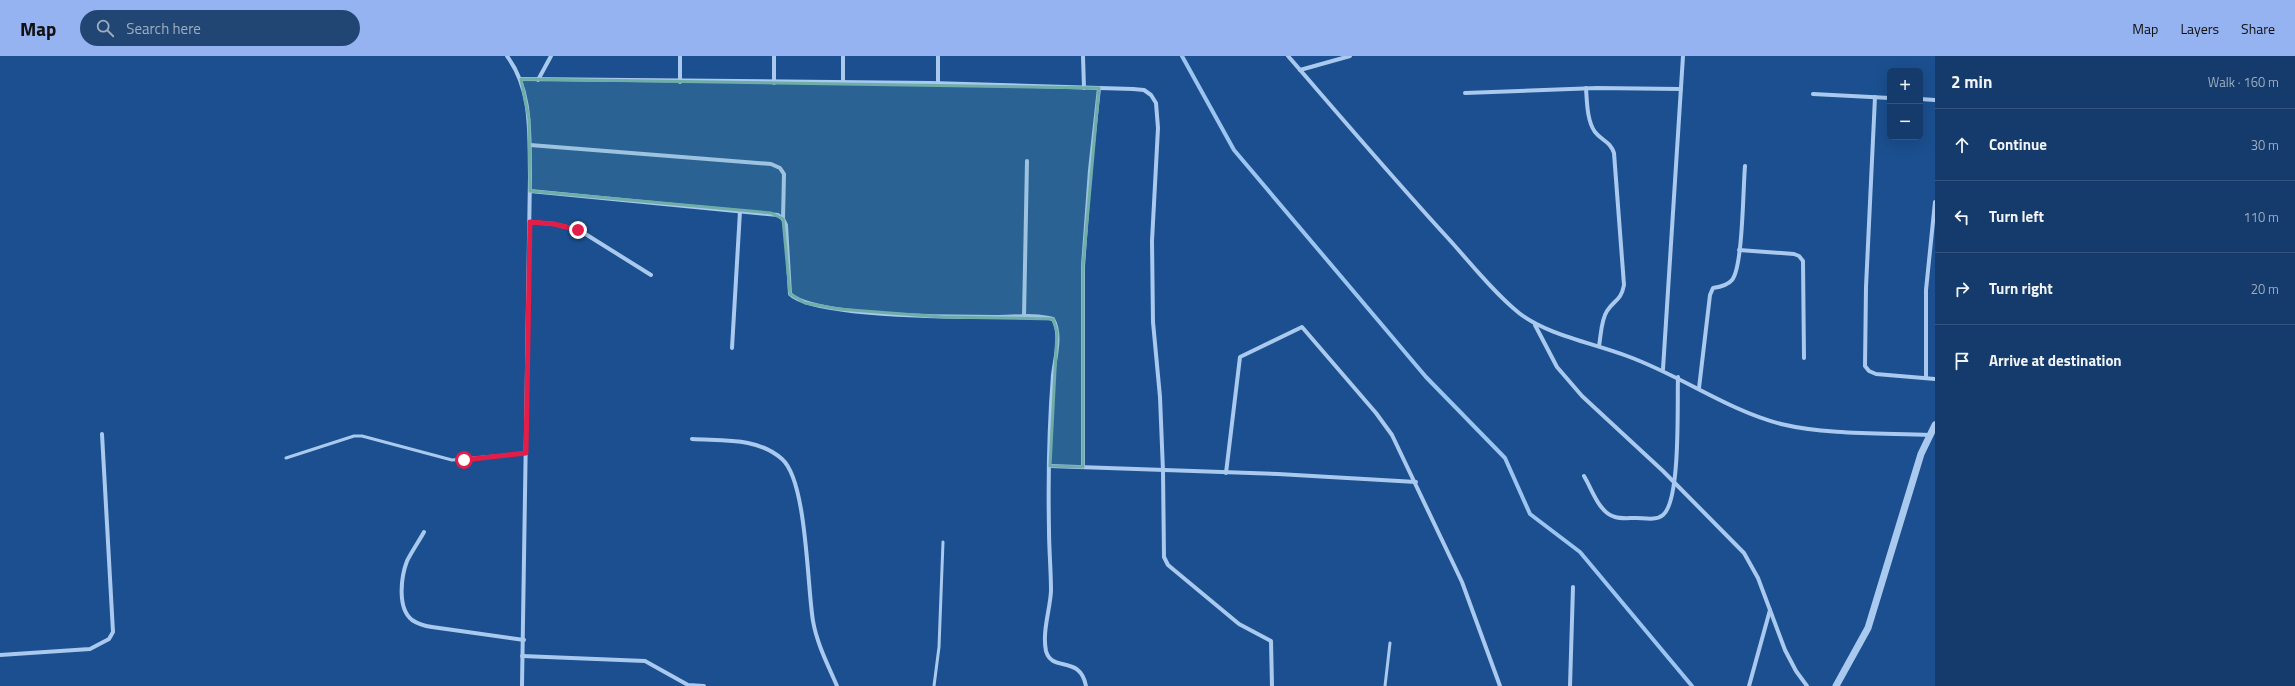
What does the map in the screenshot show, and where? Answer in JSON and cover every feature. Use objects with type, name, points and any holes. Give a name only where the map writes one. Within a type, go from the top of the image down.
[{"type":"street","points":[[507,56],[521,80],[529,119],[530,145],[524,640],[522,656],[522,686]]},
{"type":"street","points":[[538,80],[551,56]]},
{"type":"street","points":[[680,56],[680,82]]},
{"type":"street","points":[[774,56],[774,83]]},
{"type":"street","points":[[843,56],[843,83]]},
{"type":"street","points":[[938,56],[938,84]]},
{"type":"street","points":[[1083,56],[1084,88]]},
{"type":"street","points":[[1288,56],[1401,187],[1498,293],[1518,312],[1535,325],[1663,369],[1755,415],[1782,424],[1817,429],[1930,435]]},
{"type":"street","points":[[1300,70],[1350,56]]},
{"type":"street","points":[[1663,369],[1683,56]]},
{"type":"street","points":[[521,80],[938,84],[1144,90],[1151,95],[1157,112],[1158,128],[1152,241],[1153,322],[1160,397],[1164,557],[1168,565],[1239,624],[1271,641],[1272,686]]},
{"type":"street","points":[[1083,467],[1083,266],[1090,170],[1099,88]]},
{"type":"street","points":[[1465,93],[1586,88],[1681,89]]},
{"type":"street","points":[[1586,88],[1590,122],[1599,136],[1611,145],[1614,153],[1624,285],[1622,295],[1607,310],[1603,318],[1599,346]]},
{"type":"street","points":[[1813,94],[1887,98]]},
{"type":"street","points":[[1876,97],[1866,287],[1865,366],[1876,374],[1935,379]]},
{"type":"street","points":[[1923,99],[1935,100]]},
{"type":"street","points":[[530,145],[771,164],[780,168],[784,174],[783,219],[786,226],[790,294],[805,303],[838,309],[942,317],[1053,318],[1056,324],[1048,531],[1051,585],[1046,627],[1046,651],[1053,661],[1077,668],[1081,672],[1086,686]]},
{"type":"street","points":[[1024,317],[1027,161]]},
{"type":"street","points":[[1699,388],[1710,295],[1713,288],[1728,284],[1733,279],[1738,263],[1745,166]]},
{"type":"street","points":[[530,191],[771,214],[783,219]]},
{"type":"street","points":[[1926,378],[1926,290],[1935,202]]},
{"type":"street","points":[[732,348],[740,211]]},
{"type":"street","points":[[530,222],[554,224],[578,230],[651,275]]},
{"type":"street","points":[[1739,250],[1794,254],[1799,256],[1803,261],[1804,358]]},
{"type":"street","points":[[1535,325],[1557,367],[1582,396],[1675,483],[1744,553],[1758,578],[1785,650],[1796,672],[1806,686]]},
{"type":"street","points":[[1226,473],[1240,357],[1302,327],[1376,413],[1392,435],[1416,482],[1462,582],[1500,686]]},
{"type":"street","points":[[1584,476],[1603,510],[1616,518],[1655,519],[1661,517],[1670,506],[1675,483],[1678,377]]},
{"type":"street","points":[[1836,686],[1868,628],[1921,454],[1935,425]]},
{"type":"street","points":[[0,655],[90,649],[109,639],[113,632],[102,434]]},
{"type":"street","points":[[692,439],[749,442],[769,450],[787,465],[797,492],[816,637],[837,686]]},
{"type":"street","points":[[1050,466],[1416,482]]},
{"type":"street","points":[[424,532],[408,560],[404,571],[403,605],[412,619],[421,625],[524,640]]},
{"type":"street","points":[[1570,686],[1573,588]]},
{"type":"street","points":[[1749,686],[1770,610]]},
{"type":"street","points":[[522,656],[645,662],[688,684],[704,686]]},
{"type":"lane","points":[[286,458],[354,436],[362,436],[452,460],[526,453]]},
{"type":"lane","points":[[934,686],[939,647],[943,542]]},
{"type":"lane","points":[[1385,686],[1390,643]]},
{"type":"highlighted area","points":[[521,79],[1099,88],[1083,266],[1083,467],[1050,466],[1057,332],[1053,319],[942,317],[838,309],[805,303],[790,294],[783,219],[771,213],[530,191],[529,119]]},
{"type":"waterway","points":[[1182,56],[1234,150],[1426,377],[1505,458],[1530,514],[1580,552],[1692,686]]},
{"type":"route","points":[[464,460],[526,453],[530,222],[554,224],[578,230]]}]
